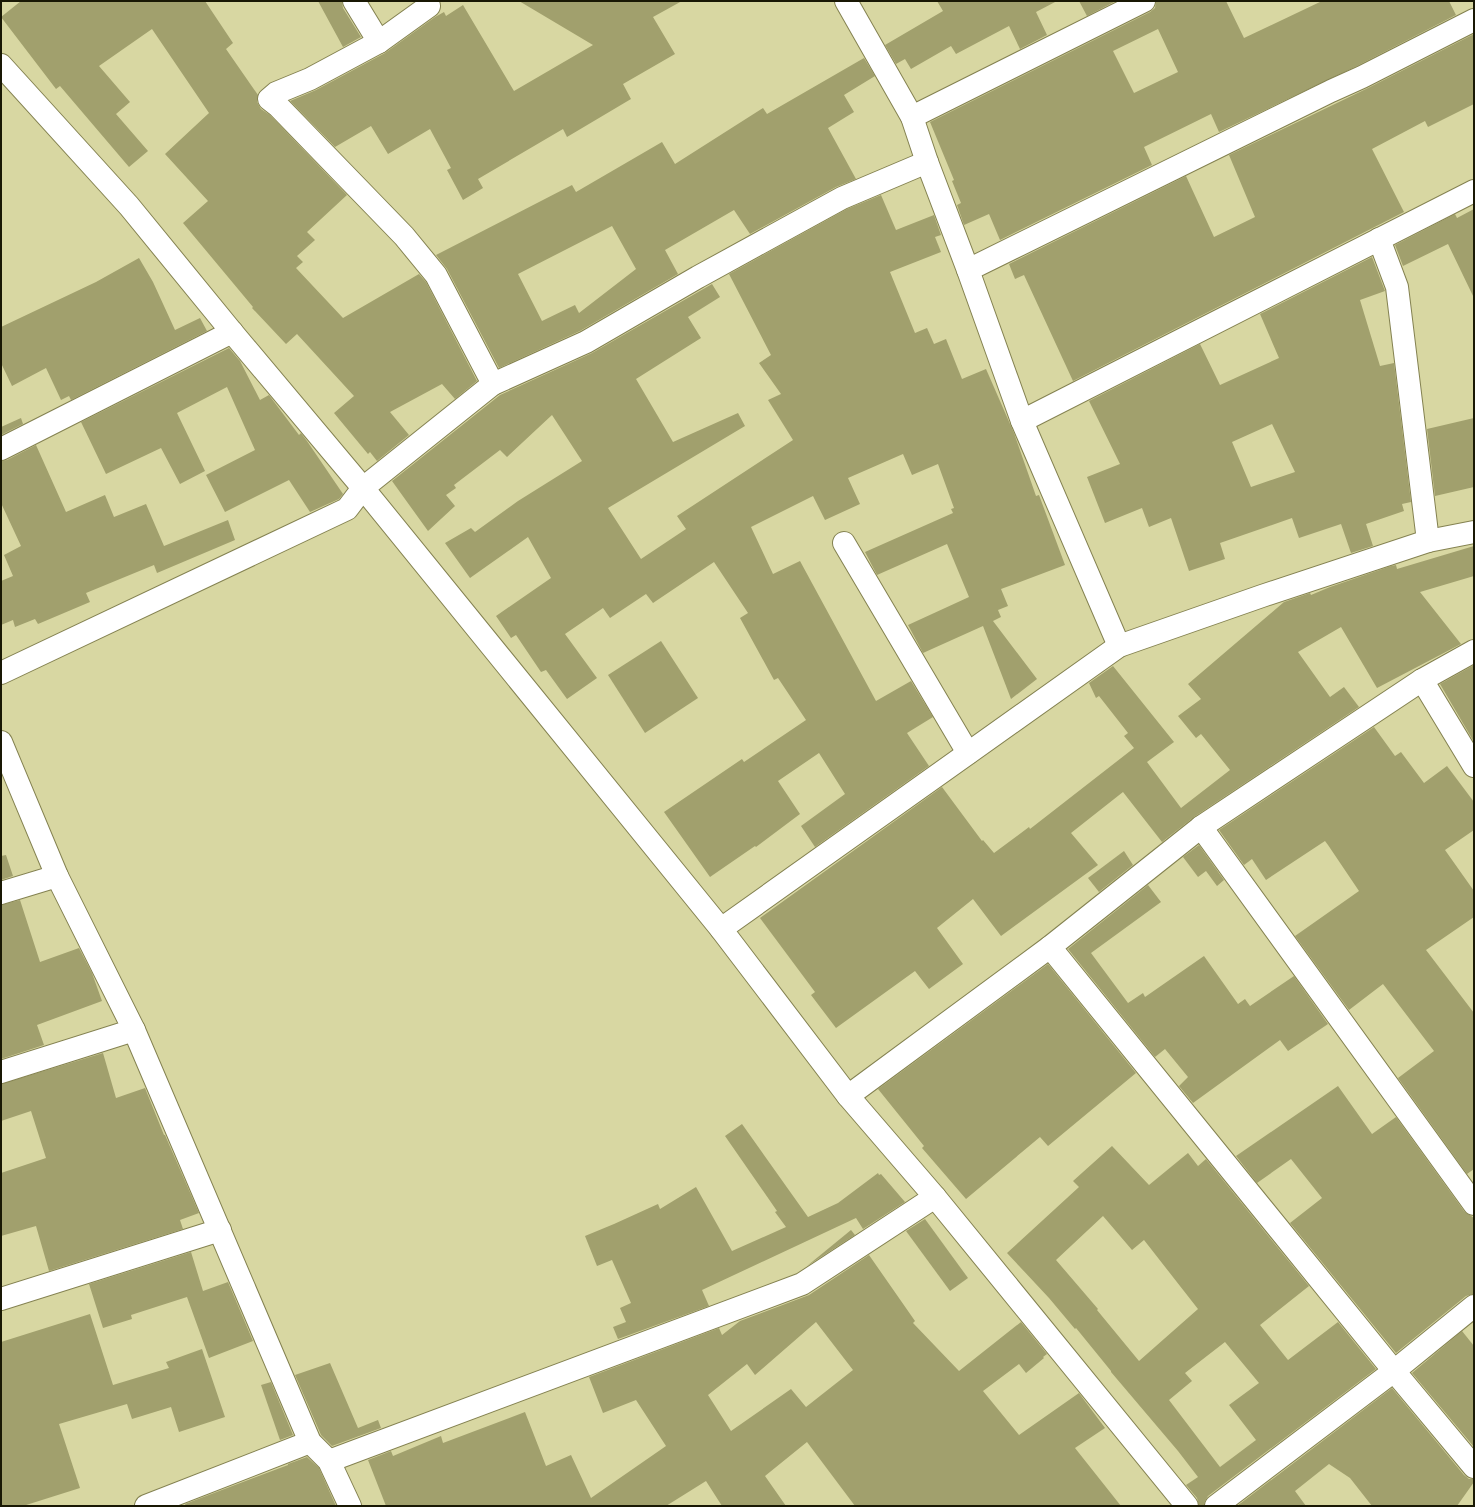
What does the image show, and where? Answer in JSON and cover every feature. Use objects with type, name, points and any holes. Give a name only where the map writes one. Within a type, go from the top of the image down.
[{"type":"street","points":[[354,1],[379,42]]},
{"type":"street","points":[[846,1],[912,117],[927,162],[968,270],[1022,421],[1119,646]]},
{"type":"street","points":[[912,117],[1144,1]]},
{"type":"street","points":[[429,6],[379,42],[310,79],[276,93],[269,99],[278,106],[404,236],[436,275],[493,384]]},
{"type":"street","points":[[968,270],[1331,91],[1362,78],[1474,20]]},
{"type":"street","points":[[1,65],[129,206],[363,488],[721,929],[848,1096],[935,1197],[1187,1506]]},
{"type":"street","points":[[1,673],[347,509],[363,488],[493,384],[586,342],[698,277],[842,198],[927,162]]},
{"type":"street","points":[[1022,421],[1474,191]]},
{"type":"street","points":[[1379,239],[1397,288],[1428,541]]},
{"type":"street","points":[[1,449],[232,332]]},
{"type":"street","points":[[721,929],[1119,646],[1262,596],[1428,541],[1474,532]]},
{"type":"street","points":[[844,543],[968,753]]},
{"type":"street","points":[[848,1096],[1050,947],[1201,828],[1422,680],[1474,651]]},
{"type":"street","points":[[1422,680],[1474,766]]},
{"type":"street","points":[[1,742],[57,876],[134,1030],[310,1442],[329,1461],[350,1506]]},
{"type":"street","points":[[1201,828],[1474,1204]]},
{"type":"street","points":[[1,892],[57,876]]},
{"type":"street","points":[[1050,947],[1394,1371],[1474,1467]]},
{"type":"street","points":[[1,1072],[134,1030]]},
{"type":"street","points":[[329,1461],[802,1284],[935,1197]]},
{"type":"street","points":[[1,1299],[220,1230]]},
{"type":"street","points":[[1216,1506],[1394,1371],[1474,1306]]},
{"type":"street","points":[[146,1506],[310,1442]]},
{"type":"building","points":[[21,1],[205,1],[233,43],[226,49],[258,95],[257,102],[261,109],[270,115],[347,195],[307,232],[315,240],[297,256],[303,262],[296,268],[343,318],[419,274],[426,282],[477,381],[455,399],[442,384],[390,412],[409,435],[377,461],[370,452],[368,454],[334,413],[354,396],[297,334],[286,344],[252,308],[253,307],[183,223],[208,201],[165,154],[209,113],[152,29],[99,66],[130,102],[116,114],[148,151],[129,167],[60,86],[56,89],[1,17]]},
{"type":"building","points":[[318,1],[342,1],[343,8],[361,37],[343,47]]},
{"type":"building","points":[[519,1],[682,1],[653,17],[675,54],[623,84],[631,99],[567,137],[563,129],[478,179],[483,188],[463,200],[447,170],[451,168],[430,129],[388,154],[371,126],[335,147],[290,101],[316,90],[385,53],[435,17],[444,12],[446,16],[463,5],[514,91],[593,45]]},
{"type":"building","points":[[937,1],[1057,1],[1036,12],[1047,35],[1020,49],[1009,26],[956,54],[951,46],[911,69],[905,59],[896,64],[885,45],[943,11]]},
{"type":"building","points":[[1079,1],[1116,1],[1087,16]]},
{"type":"building","points":[[1156,1],[1226,1],[1244,38],[1322,1],[1449,1],[1456,15],[1357,66],[1219,132],[1211,114],[1144,147],[1152,165],[1000,240],[989,214],[964,225],[957,205],[961,203],[952,181],[954,180],[930,122],[1150,12],[1155,8]],"holes":[[[1158,29],[1178,72],[1134,93],[1113,51]]]},
{"type":"building","points":[[1474,34],[1474,104],[1428,127],[1425,121],[1372,149],[1404,212],[1073,381],[1024,275],[1015,279],[1009,264],[1186,176],[1214,237],[1255,217],[1229,155],[1368,88]]},
{"type":"building","points":[[864,58],[875,76],[844,95],[854,112],[828,128],[856,179],[836,187],[750,234],[734,210],[665,250],[678,274],[580,331],[499,368],[447,269],[436,255],[572,185],[576,192],[662,142],[675,164],[763,108],[767,114]],"holes":[[[612,226],[636,269],[579,313],[575,305],[542,321],[518,274]]]},
{"type":"building","points":[[881,195],[896,230],[934,215],[941,235],[935,237],[941,252],[890,272],[915,333],[927,328],[934,344],[946,339],[962,379],[986,369],[1014,433],[1036,496],[1039,495],[1065,565],[1001,589],[1008,606],[998,610],[1001,617],[993,621],[1037,679],[1011,699],[983,626],[923,653],[908,625],[969,597],[947,544],[877,575],[865,552],[953,513],[951,509],[954,508],[938,464],[912,475],[903,454],[848,478],[860,504],[825,520],[813,496],[751,527],[773,574],[800,561],[876,701],[911,681],[933,717],[907,733],[929,766],[815,847],[801,826],[845,794],[819,753],[778,781],[800,814],[756,847],[755,846],[710,877],[664,812],[742,759],[744,762],[806,720],[778,678],[774,680],[740,618],[748,613],[714,562],[653,603],[646,594],[610,618],[603,608],[565,634],[597,678],[567,699],[546,670],[541,672],[516,635],[511,638],[496,616],[551,578],[528,537],[470,578],[445,543],[471,528],[475,532],[518,501],[582,461],[552,415],[507,457],[500,450],[454,485],[456,488],[446,495],[455,506],[428,531],[392,481],[500,395],[592,353],[712,284],[720,297],[688,317],[701,338],[636,379],[673,442],[738,413],[745,426],[608,508],[641,559],[686,529],[677,516],[793,440],[768,400],[781,394],[759,363],[771,355],[729,274],[847,209]]},
{"type":"building","points":[[1474,209],[1474,298],[1448,244],[1403,266],[1395,245],[1455,214],[1457,218]]},
{"type":"building","points":[[1372,257],[1385,291],[1360,300],[1380,366],[1394,363],[1411,502],[1402,504],[1404,511],[1366,524],[1373,546],[1351,553],[1341,524],[1299,538],[1292,518],[1220,543],[1225,559],[1189,571],[1171,518],[1149,527],[1142,508],[1105,523],[1087,477],[1120,464],[1089,401],[1200,344],[1220,385],[1279,358],[1260,314]],"holes":[[[1272,424],[1295,472],[1251,487],[1232,442]]]},
{"type":"building","points":[[139,258],[153,282],[175,330],[200,318],[207,331],[71,400],[69,396],[61,400],[46,368],[12,386],[1,363],[1,327],[96,282]]},
{"type":"building","points":[[229,348],[240,361],[260,400],[269,395],[299,435],[301,433],[307,441],[343,494],[339,499],[310,512],[289,480],[225,512],[206,475],[255,450],[227,387],[177,413],[205,471],[180,484],[161,448],[106,474],[81,422]]},
{"type":"building","points":[[21,418],[23,424],[1,435],[1,427]]},
{"type":"building","points":[[1474,418],[1474,487],[1435,496],[1427,429]]},
{"type":"building","points":[[36,445],[66,512],[105,495],[114,517],[146,504],[164,546],[228,520],[235,540],[157,573],[154,565],[86,593],[90,602],[38,624],[35,619],[15,627],[13,620],[1,625],[1,581],[13,576],[4,555],[21,546],[1,503],[1,461],[7,460]]},
{"type":"building","points":[[1474,546],[1474,576],[1420,592],[1461,644],[1377,688],[1341,627],[1298,652],[1330,697],[1344,687],[1359,707],[1194,817],[1162,842],[1123,792],[1071,833],[1098,865],[1001,936],[973,899],[937,928],[963,964],[929,989],[915,971],[836,1028],[811,995],[815,992],[760,918],[942,787],[982,841],[983,840],[994,853],[1029,827],[1030,829],[1134,748],[1124,736],[1128,733],[1099,696],[1096,698],[1089,683],[1113,666],[1174,742],[1147,762],[1181,808],[1230,770],[1201,734],[1196,738],[1178,716],[1201,699],[1188,684],[1284,602],[1310,593],[1311,595],[1391,566],[1396,565],[1397,569]]},
{"type":"building","points":[[661,641],[698,698],[645,733],[608,675]]},
{"type":"building","points":[[1474,665],[1474,742],[1440,684]]},
{"type":"building","points":[[1374,727],[1395,756],[1401,752],[1424,783],[1447,766],[1474,802],[1474,830],[1445,850],[1474,891],[1474,917],[1426,950],[1474,1013],[1474,1169],[1467,1174],[1398,1078],[1434,1051],[1383,984],[1349,1010],[1295,936],[1359,891],[1328,845],[1325,841],[1266,880],[1252,859],[1244,865],[1219,830]]},
{"type":"building","points":[[1199,845],[1224,880],[1217,886],[1206,871],[1198,877],[1183,857]]},
{"type":"building","points":[[1124,851],[1133,865],[1099,892],[1088,878]]},
{"type":"building","points":[[6,855],[13,876],[1,880],[1,856]]},
{"type":"building","points":[[1148,885],[1161,902],[1091,953],[1128,1003],[1143,993],[1145,997],[1204,956],[1238,1004],[1245,999],[1250,1006],[1294,976],[1328,1024],[1288,1051],[1280,1040],[1193,1103],[1179,1086],[1188,1077],[1165,1049],[1155,1057],[1068,949]]},
{"type":"building","points":[[20,900],[40,962],[79,948],[92,973],[102,1001],[37,1025],[44,1045],[1,1059],[1,905]]},
{"type":"building","points":[[1048,964],[1136,1073],[1048,1146],[1040,1137],[966,1199],[922,1148],[924,1146],[878,1089]]},
{"type":"building","points":[[103,1053],[116,1098],[145,1088],[199,1213],[180,1220],[183,1229],[49,1271],[36,1226],[1,1236],[1,1173],[46,1158],[31,1111],[1,1121],[1,1084]]},
{"type":"building","points":[[1338,1086],[1372,1134],[1396,1117],[1464,1211],[1474,1218],[1474,1294],[1466,1296],[1396,1353],[1290,1223],[1322,1198],[1291,1159],[1257,1183],[1236,1156]]},
{"type":"building","points":[[742,1124],[808,1217],[838,1203],[878,1173],[879,1175],[881,1174],[905,1202],[863,1229],[856,1218],[702,1290],[709,1306],[618,1339],[613,1327],[626,1322],[620,1308],[631,1303],[612,1260],[597,1266],[585,1236],[658,1204],[660,1209],[696,1187],[732,1251],[786,1227],[775,1212],[777,1211],[725,1136]]},
{"type":"building","points":[[1112,1146],[1149,1185],[1188,1153],[1198,1166],[1206,1159],[1309,1286],[1260,1325],[1288,1360],[1338,1322],[1376,1369],[1208,1496],[1204,1506],[1199,1506],[1197,1498],[1186,1485],[1198,1477],[1076,1328],[1075,1329],[1049,1298],[1007,1253],[1079,1187],[1073,1181]],"holes":[[[1103,1216],[1132,1250],[1144,1240],[1198,1309],[1139,1361],[1097,1310],[1098,1309],[1056,1260]],[[1225,1342],[1259,1383],[1229,1405],[1256,1440],[1220,1467],[1169,1400],[1192,1381],[1185,1373]]]},
{"type":"building","points":[[925,1219],[968,1278],[950,1291],[906,1231]]},
{"type":"building","points":[[851,1230],[855,1235],[807,1266]]},
{"type":"building","points":[[191,1252],[203,1291],[228,1282],[253,1341],[209,1358],[187,1297],[131,1315],[132,1319],[103,1328],[89,1284]]},
{"type":"building","points":[[869,1255],[915,1321],[913,1323],[959,1371],[1021,1322],[1047,1354],[1026,1373],[1019,1364],[983,1391],[1019,1435],[1079,1393],[1105,1428],[1075,1448],[1121,1506],[855,1506],[807,1442],[765,1476],[786,1506],[722,1506],[706,1481],[666,1506],[386,1506],[368,1460],[391,1451],[393,1456],[441,1436],[443,1443],[525,1412],[546,1466],[571,1455],[591,1498],[666,1446],[636,1400],[603,1413],[589,1377],[719,1328],[722,1335],[740,1321],[809,1295]],"holes":[[[816,1322],[853,1370],[806,1407],[791,1389],[731,1431],[708,1395],[747,1364],[755,1375]]]},
{"type":"building","points":[[90,1314],[113,1385],[169,1368],[166,1362],[202,1349],[225,1417],[179,1432],[171,1407],[132,1419],[127,1404],[59,1424],[80,1488],[23,1506],[1,1506],[1,1342]]},
{"type":"building","points":[[1462,1331],[1474,1346],[1474,1447],[1412,1373]]},
{"type":"building","points":[[330,1363],[358,1428],[378,1420],[381,1428],[332,1446],[321,1435],[295,1375]]},
{"type":"building","points":[[271,1382],[293,1435],[280,1440],[261,1385]]},
{"type":"building","points":[[1392,1388],[1464,1475],[1469,1479],[1474,1479],[1474,1482],[1457,1506],[1372,1506],[1350,1478],[1329,1464],[1295,1491],[1306,1506],[1237,1506]]},
{"type":"building","points":[[307,1457],[319,1468],[336,1506],[186,1506],[185,1504],[288,1465]]}]
